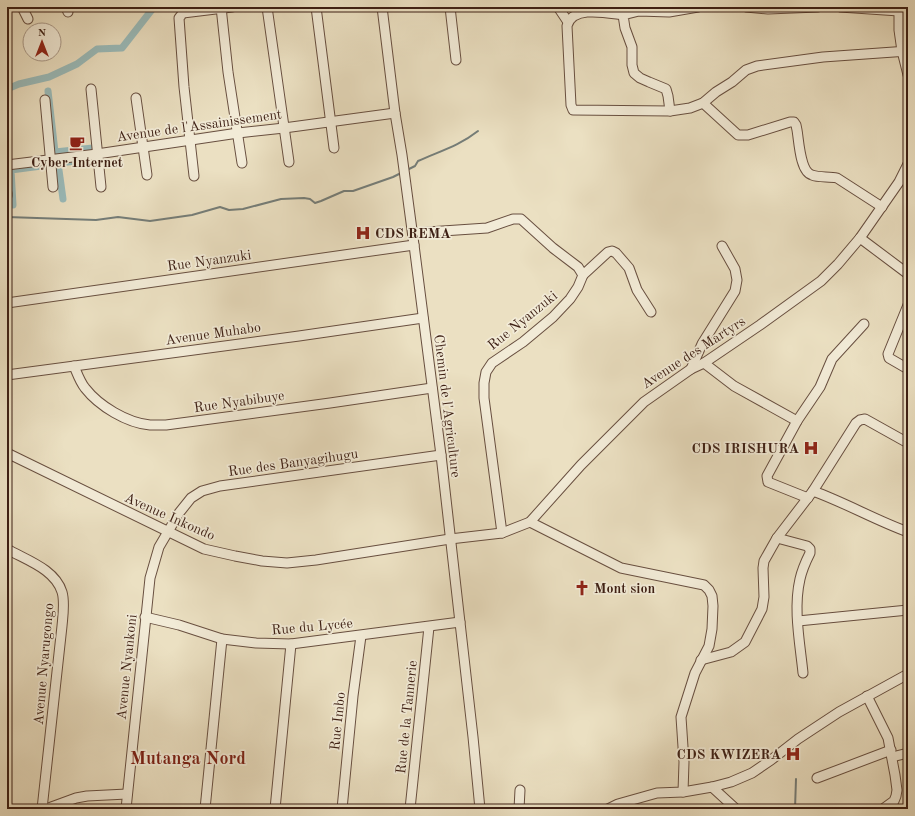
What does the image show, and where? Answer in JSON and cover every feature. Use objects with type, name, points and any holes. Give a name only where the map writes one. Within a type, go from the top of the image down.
[{"type":"street","points":[[22,7],[28,19]]},
{"type":"street","points":[[194,176],[184,86],[179,18],[182,14],[232,7]]},
{"type":"street","points":[[267,7],[288,162]]},
{"type":"street","points":[[316,7],[334,148]]},
{"type":"street","name":"Chemin de l'Agriculture","points":[[382,7],[395,113],[413,233],[432,388],[460,622],[480,809]]},
{"type":"street","points":[[450,7],[456,60]]},
{"type":"street","points":[[558,7],[568,22]]},
{"type":"street","points":[[698,7],[669,12],[586,12],[578,13],[572,17],[567,26],[571,105],[573,110],[670,112],[690,108],[703,103],[746,70],[756,66],[823,57],[905,51]]},
{"type":"street","points":[[746,7],[768,9],[818,7]]},
{"type":"street","points":[[840,7],[899,9],[899,30],[905,51],[908,75]]},
{"type":"street","points":[[221,8],[228,72],[242,163]]},
{"type":"street","points":[[623,11],[625,28],[632,47],[632,65],[634,73],[648,82],[666,89],[670,112]]},
{"type":"street","points":[[91,89],[101,187]]},
{"type":"street","points":[[136,98],[147,175]]},
{"type":"street","points":[[45,100],[53,187]]},
{"type":"street","points":[[703,103],[738,135],[748,135],[794,122],[797,130],[803,168],[807,173],[812,176],[830,176],[836,178],[882,207]]},
{"type":"street","name":"Avenue de l'Assainissement","points":[[7,165],[395,113]]},
{"type":"street","name":"Avenue des Martyrs","points":[[450,539],[502,533],[530,522],[581,465],[644,402],[690,369],[704,363],[786,308],[821,281],[860,238],[899,182],[908,164]]},
{"type":"street","points":[[413,233],[486,228],[513,219],[521,220],[553,248],[578,267],[583,275],[608,252],[612,251],[616,253],[629,268],[637,290],[651,312]]},
{"type":"street","points":[[860,238],[908,274]]},
{"type":"street","name":"Rue Nyanzuki","points":[[7,303],[414,245]]},
{"type":"street","points":[[690,369],[702,344],[735,291],[737,280],[735,269],[722,246]]},
{"type":"street","name":"Rue Nyanzuki","points":[[502,533],[484,398],[486,372],[492,363],[523,342],[570,299],[578,288],[583,275]]},
{"type":"street","points":[[908,305],[888,354],[889,358],[908,369]]},
{"type":"street","name":"Avenue Muhabo","points":[[7,375],[423,318]]},
{"type":"street","points":[[864,324],[832,359],[820,387],[798,421],[767,476],[767,480],[768,482],[810,494],[837,499],[908,532]]},
{"type":"street","points":[[704,363],[734,386],[798,421]]},
{"type":"street","name":"Rue Nyabibuye","points":[[74,366],[85,388],[98,402],[112,411],[132,420],[149,425],[323,404],[432,388]]},
{"type":"street","points":[[701,660],[731,652],[745,642],[762,609],[764,597],[762,568],[764,561],[777,538],[810,494],[856,423],[865,419],[908,443]]},
{"type":"street","name":"Avenue Inkondo","points":[[7,453],[204,549],[235,556],[262,561],[287,563],[316,560],[450,539]]},
{"type":"street","name":"Rue des Banyagihugu","points":[[168,531],[191,498],[202,491],[440,455]]},
{"type":"street","points":[[530,522],[621,568],[704,585],[709,590],[712,596],[713,606],[709,646],[701,660],[689,688],[681,717],[684,762],[683,792]]},
{"type":"street","name":"Avenue Nyankoni","points":[[126,809],[150,578],[159,547],[168,531]]},
{"type":"street","points":[[777,538],[810,548],[810,553],[800,579],[798,591],[798,621],[803,673]]},
{"type":"street","name":"Avenue Nyarugongo","points":[[7,549],[51,574],[59,585],[63,598],[62,626],[42,809]]},
{"type":"street","points":[[798,621],[908,610]]},
{"type":"street","name":"Rue du Lycée","points":[[145,617],[179,625],[222,639],[256,643],[291,644],[460,622]]},
{"type":"street","name":"Rue de la Tannerie","points":[[410,809],[429,627]]},
{"type":"street","name":"Rue Imbo","points":[[342,809],[353,696],[361,636]]},
{"type":"street","points":[[205,809],[222,639]]},
{"type":"street","points":[[275,809],[291,644]]},
{"type":"street","points":[[608,809],[618,804],[657,793],[683,792],[712,787],[731,782],[752,773],[798,739],[839,712],[908,674]]},
{"type":"street","points":[[867,696],[888,738],[892,753],[897,790],[894,801],[883,809]]},
{"type":"street","points":[[817,778],[892,753],[908,753]]},
{"type":"street","points":[[712,787],[736,809]]},
{"type":"street","points":[[519,809],[520,790]]},
{"type":"street","points":[[46,809],[76,798],[127,794]]},
{"type":"waterway","points":[[7,89],[19,84],[49,77],[77,64],[97,49],[122,48],[154,7]]},
{"type":"waterway","points":[[48,91],[55,152],[93,148]]},
{"type":"waterway","points":[[407,170],[415,166],[418,161],[456,144],[478,131]]},
{"type":"waterway","points":[[63,199],[58,163],[97,159]]},
{"type":"waterway","points":[[13,205],[11,170],[49,165]]},
{"type":"waterway","points":[[7,217],[96,220],[118,217],[150,221],[192,215],[220,207],[229,210],[243,209],[281,199],[304,198],[310,199],[315,203],[344,191],[353,191],[401,173]]},
{"type":"waterway","points":[[795,809],[796,779]]},
{"type":"place","name":"Cyber Internet","points":[[77,143]]},
{"type":"place","name":"CDS REMA","points":[[363,233]]},
{"type":"place","name":"CDS IRISHURA","points":[[811,448]]},
{"type":"place","name":"Mont sion","points":[[582,588]]},
{"type":"place","name":"CDS KWIZERA","points":[[793,754]]},
{"type":"district","name":"Mutanga Nord","points":[[188,758]]}]
